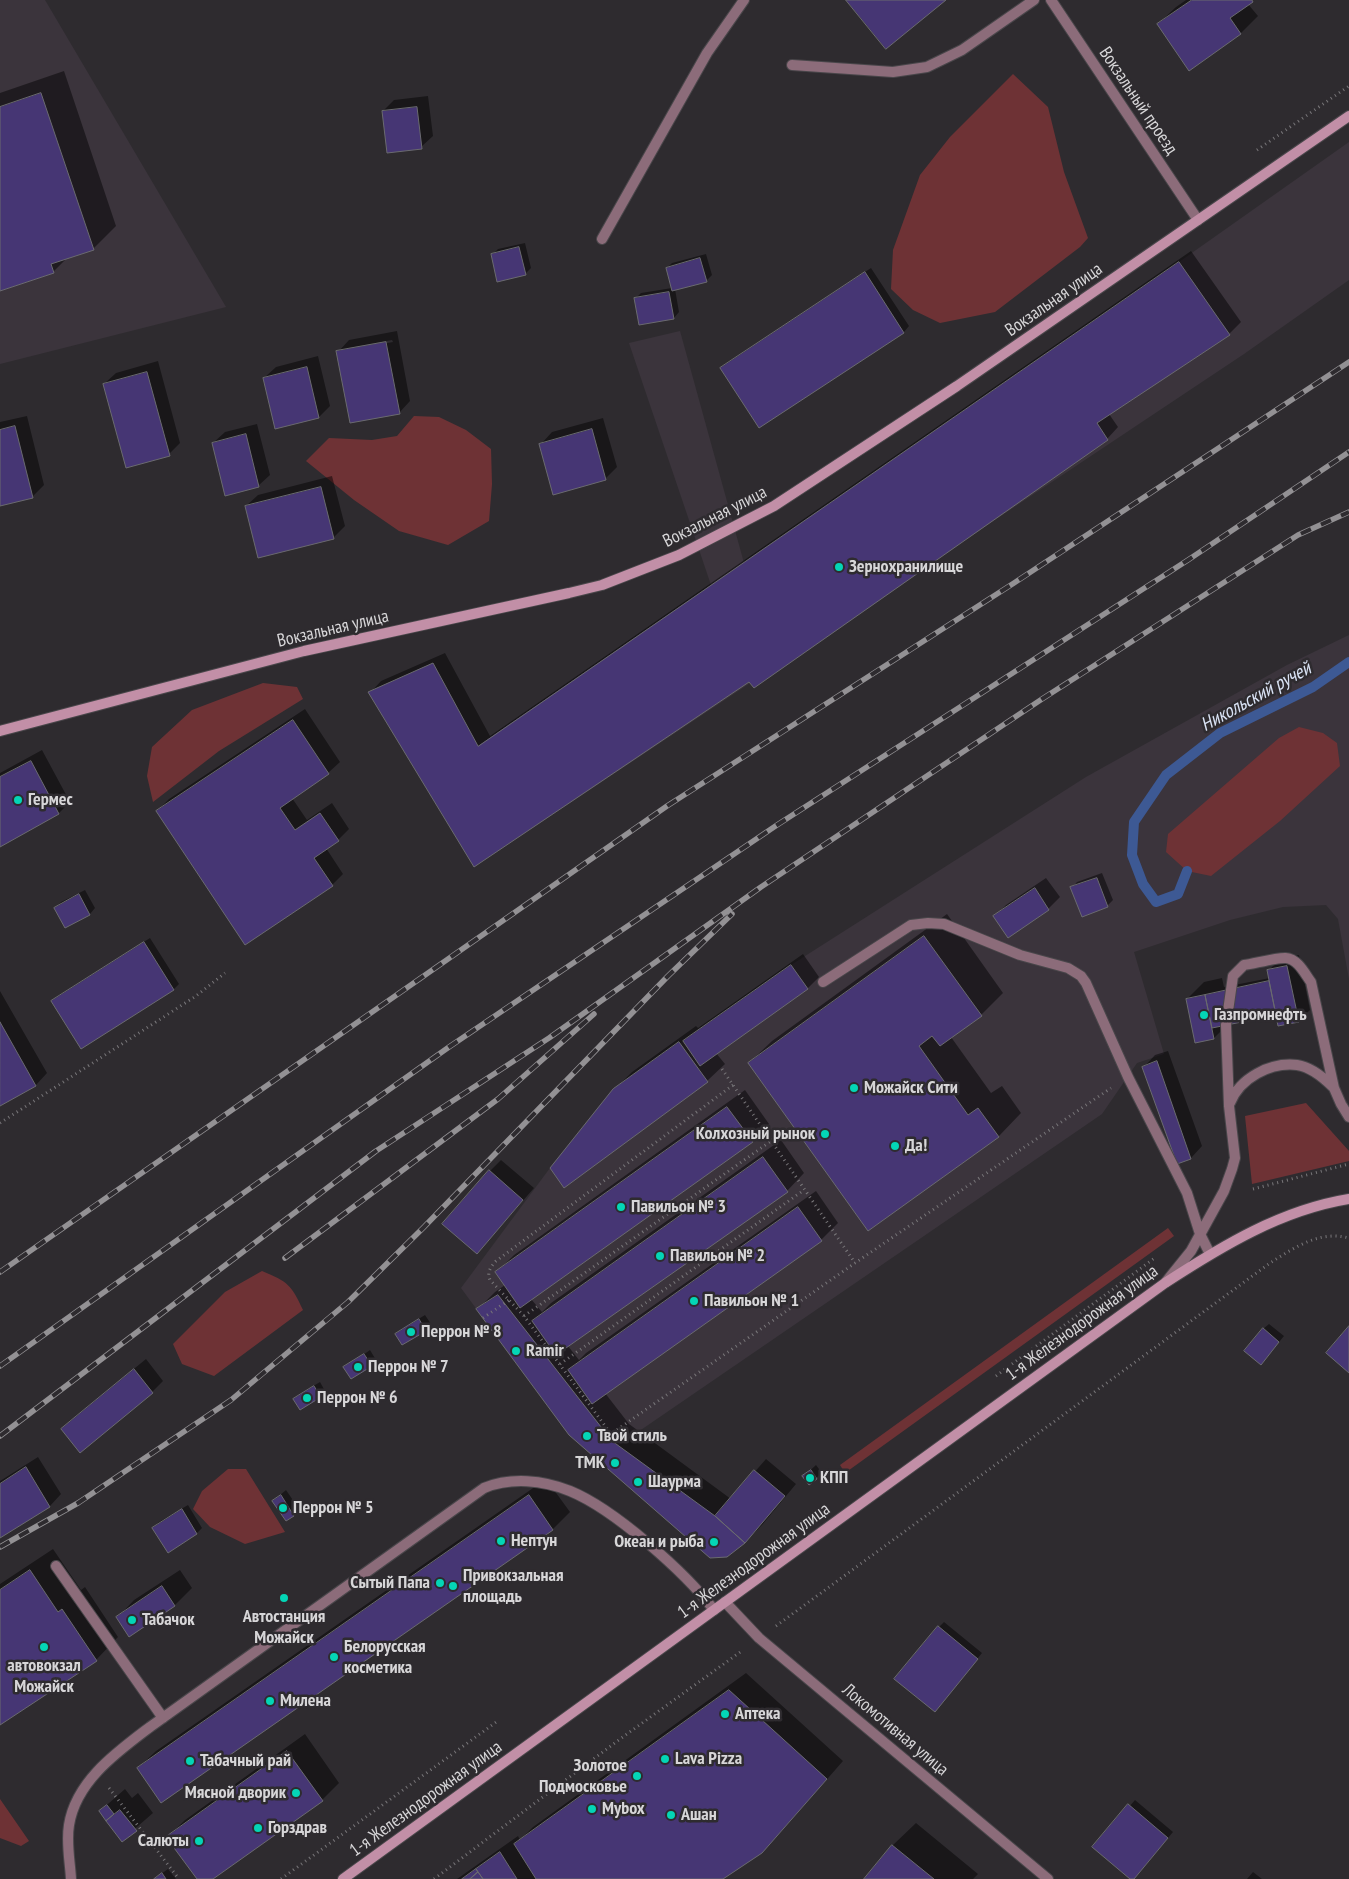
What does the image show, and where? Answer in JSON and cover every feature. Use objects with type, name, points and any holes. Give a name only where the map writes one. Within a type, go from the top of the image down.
[{"type":"main road","name":"Вокзальная улица","points":[[0,731],[304,651],[602,585],[679,555],[774,506],[957,386],[1349,116]]},
{"type":"main road","name":"1-я Железнодорожная улица","points":[[343,1879],[1165,1283],[1210,1254],[1272,1222],[1318,1205],[1349,1199]]},
{"type":"street","points":[[602,239],[707,52],[744,0]]},
{"type":"street","points":[[792,65],[855,71],[893,72],[927,67],[962,50],[1034,0]]},
{"type":"street","name":"Вокзальный проезд","points":[[1051,0],[1198,220]]},
{"type":"street","points":[[822,982],[911,925],[928,923],[944,924],[1020,955],[1068,968],[1080,976],[1086,983],[1128,1077],[1187,1193],[1200,1234],[1210,1254]]},
{"type":"street","points":[[1165,1283],[1191,1251],[1224,1191],[1235,1158],[1229,1106],[1226,1025],[1233,976],[1244,965],[1286,958],[1295,962],[1311,982],[1334,1088],[1349,1118]]},
{"type":"street","points":[[1229,1106],[1234,1093],[1243,1082],[1270,1068],[1284,1065],[1298,1065],[1308,1069],[1326,1079],[1334,1088]]},
{"type":"street","points":[[71,1879],[68,1844],[71,1815],[83,1792],[107,1760],[484,1488],[500,1482],[523,1481],[552,1485],[570,1491],[614,1518],[654,1550],[698,1591],[714,1610]]},
{"type":"street","points":[[56,1566],[163,1718]]},
{"type":"street","name":"Локомотивная улица","points":[[725,1602],[759,1638],[1044,1878]]},
{"type":"path","points":[[1251,154],[1349,86]]},
{"type":"path","points":[[0,1123],[196,996],[225,973]]},
{"type":"path","points":[[722,1069],[855,1264]]},
{"type":"path","points":[[733,1085],[496,1261],[490,1268],[488,1275],[490,1280],[524,1316],[611,1434],[1128,1077]]},
{"type":"path","points":[[524,1316],[771,1141]]},
{"type":"path","points":[[1253,1189],[1349,1164]]},
{"type":"path","points":[[560,1364],[804,1190]]},
{"type":"path","points":[[434,1879],[616,1742],[1270,1263],[1303,1242],[1335,1235],[1349,1238]]},
{"type":"path","points":[[993,1378],[1160,1254]]},
{"type":"path","points":[[483,1318],[509,1300]]},
{"type":"path","points":[[281,1879],[499,1720]]},
{"type":"path","points":[[97,1772],[179,1879]]},
{"type":"shaded area","points":[[0,0],[45,0],[226,307],[0,364]]},
{"type":"shaded area","points":[[1013,74],[1048,107],[1064,172],[1088,238],[1080,247],[995,312],[940,323],[913,310],[891,289],[893,250],[920,175],[950,137]]},
{"type":"shaded area","points":[[1349,142],[1349,280],[1244,354],[474,867],[368,692],[478,746],[711,585],[629,343],[680,331],[744,563]]},
{"type":"shaded area","points":[[414,416],[439,417],[466,430],[491,449],[492,484],[489,521],[448,545],[399,531],[354,500],[306,461],[329,438],[372,440],[397,436]]},
{"type":"shaded area","name":"Колхозный рынок","points":[[1349,635],[1349,979],[1338,919],[1326,905],[1283,907],[1230,920],[1134,952],[1164,1054],[1137,1063],[1102,1114],[597,1460],[569,1435],[461,1288],[550,1168],[611,1092],[791,965],[1086,777],[1287,665]]},
{"type":"shaded area","points":[[263,683],[297,687],[303,699],[219,751],[153,802],[147,776],[152,747],[192,710]]},
{"type":"shaded area","points":[[1299,727],[1323,733],[1337,743],[1340,766],[1280,821],[1211,876],[1187,871],[1166,852],[1168,834],[1279,738]]},
{"type":"shaded area","points":[[1306,1103],[1349,1151],[1349,1161],[1252,1184],[1245,1116]]},
{"type":"shaded area","points":[[1168,1228],[1174,1236],[845,1473],[840,1465]]},
{"type":"shaded area","points":[[262,1271],[288,1285],[303,1310],[214,1376],[182,1364],[173,1344],[225,1292]]},
{"type":"shaded area","points":[[228,1469],[246,1469],[285,1532],[245,1544],[210,1527],[193,1509],[202,1491]]},
{"type":"shaded area","points":[[0,1799],[29,1841],[21,1846],[0,1838]]},
{"type":"building","points":[[846,0],[946,0],[886,49]]},
{"type":"building","points":[[1192,0],[1252,0],[1253,2],[1230,18],[1241,34],[1189,71],[1157,24]]},
{"type":"building","points":[[41,93],[94,250],[51,264],[54,273],[0,291],[0,107]]},
{"type":"building","points":[[417,107],[422,149],[387,153],[382,111]]},
{"type":"building","points":[[519,247],[526,275],[497,282],[491,254]]},
{"type":"building","points":[[700,258],[707,282],[672,291],[666,268]]},
{"type":"building","points":[[1179,262],[1230,335],[1097,423],[1108,440],[754,688],[749,682],[474,867],[368,692],[433,663],[478,746]]},
{"type":"building","points":[[865,272],[904,333],[759,428],[720,368]]},
{"type":"building","points":[[669,292],[674,319],[639,325],[634,298]]},
{"type":"building","points":[[386,342],[400,414],[350,423],[336,351]]},
{"type":"building","points":[[307,367],[319,418],[275,429],[263,378]]},
{"type":"building","points":[[147,372],[170,456],[126,468],[103,384]]},
{"type":"building","points":[[15,426],[33,498],[0,506],[0,430]]},
{"type":"building","points":[[592,429],[606,480],[553,495],[539,444]]},
{"type":"building","points":[[246,434],[259,487],[225,496],[212,443]]},
{"type":"building","points":[[321,487],[334,539],[258,558],[245,506]]},
{"type":"building","points":[[293,720],[329,774],[280,808],[295,830],[320,813],[339,841],[314,858],[333,886],[245,945],[156,811]]},
{"type":"building","points":[[31,761],[59,814],[0,847],[0,777]]},
{"type":"building","points":[[1097,878],[1108,907],[1082,917],[1070,887]]},
{"type":"building","points":[[1035,888],[1049,910],[1008,938],[993,916]]},
{"type":"building","points":[[79,894],[90,915],[65,928],[54,908]]},
{"type":"building","points":[[924,936],[982,1016],[940,1046],[932,1036],[919,1046],[968,1115],[978,1108],[999,1137],[868,1231],[748,1063]]},
{"type":"building","points":[[144,942],[174,990],[81,1049],[51,1001]]},
{"type":"building","points":[[791,965],[808,989],[700,1066],[683,1041]]},
{"type":"building","points":[[1287,966],[1299,1022],[1278,1026],[1267,970]]},
{"type":"building","points":[[1269,981],[1276,1015],[1212,1028],[1205,995]]},
{"type":"building","points":[[1205,995],[1214,1039],[1195,1043],[1186,999]]},
{"type":"building","points":[[0,1022],[36,1086],[0,1106]]},
{"type":"building","points":[[679,1042],[708,1082],[564,1188],[550,1168],[613,1089]]},
{"type":"building","points":[[1157,1061],[1191,1159],[1177,1164],[1142,1067]]},
{"type":"building","points":[[727,1107],[753,1142],[520,1308],[495,1272]]},
{"type":"building","points":[[763,1157],[788,1192],[556,1355],[532,1321]]},
{"type":"building","points":[[489,1170],[523,1200],[477,1254],[442,1224]]},
{"type":"building","points":[[798,1207],[822,1241],[592,1404],[568,1370]]},
{"type":"building","points":[[498,1295],[612,1441],[715,1516],[745,1543],[727,1557],[710,1558],[569,1435],[476,1309]]},
{"type":"building","name":"Перрон № 8","points":[[419,1319],[426,1331],[402,1345],[395,1334]]},
{"type":"building","points":[[1349,1326],[1349,1373],[1326,1353]]},
{"type":"building","points":[[1263,1328],[1279,1342],[1261,1365],[1244,1351]]},
{"type":"building","name":"Перрон № 7","points":[[364,1354],[372,1366],[351,1379],[343,1367]]},
{"type":"building","points":[[134,1369],[153,1393],[80,1453],[61,1429]]},
{"type":"building","name":"Перрон № 6","points":[[314,1386],[321,1397],[300,1410],[293,1399]]},
{"type":"building","points":[[26,1467],[50,1507],[0,1538],[0,1484]]},
{"type":"building","points":[[754,1470],[785,1496],[745,1543],[715,1516]]},
{"type":"building","name":"КПП","points":[[811,1470],[817,1479],[809,1485],[802,1476]]},
{"type":"building","name":"Перрон № 5","points":[[281,1495],[294,1516],[286,1521],[272,1501]]},
{"type":"building","points":[[529,1495],[553,1530],[161,1803],[137,1768]]},
{"type":"building","points":[[182,1509],[197,1534],[168,1553],[152,1528]]},
{"type":"building","name":"автовокзал Можайск","points":[[30,1570],[58,1612],[62,1609],[97,1661],[0,1725],[0,1590]]},
{"type":"building","points":[[162,1586],[175,1606],[129,1637],[116,1617]]},
{"type":"building","points":[[938,1626],[978,1659],[935,1712],[894,1679]]},
{"type":"building","points":[[729,1690],[827,1779],[762,1853],[723,1879],[536,1879],[514,1844]]},
{"type":"building","points":[[287,1751],[323,1801],[213,1879],[197,1879],[166,1837]]},
{"type":"building","points":[[1128,1804],[1168,1838],[1134,1879],[1130,1879],[1092,1847]]},
{"type":"building","points":[[107,1805],[114,1814],[106,1821],[99,1811]]},
{"type":"building","points":[[120,1810],[137,1831],[122,1842],[106,1821]]},
{"type":"building","points":[[892,1845],[934,1879],[864,1879]]},
{"type":"building","points":[[500,1852],[517,1879],[483,1879],[476,1869]]},
{"type":"building","points":[[476,1869],[478,1872],[470,1879],[462,1879]]},
{"type":"building","points":[[478,1872],[483,1879],[470,1879]]},
{"type":"building","points":[[162,1873],[166,1879],[154,1879]]},
{"type":"waterway","name":"Никольский ручей","points":[[1187,871],[1178,894],[1156,902],[1143,884],[1132,855],[1134,822],[1166,775],[1220,733],[1313,687],[1349,662]]},
{"type":"railway","points":[[0,1272],[667,806],[1014,583],[1349,362]]},
{"type":"railway","points":[[0,1366],[449,1047],[777,825],[1188,560],[1349,452]]},
{"type":"railway","points":[[0,1436],[376,1151],[549,1038],[761,887],[1042,699],[1298,535],[1349,512]]},
{"type":"railway","points":[[0,1547],[78,1503],[231,1400],[348,1302],[423,1228],[668,976],[732,914]]},
{"type":"railway","points":[[285,1258],[498,1099],[594,1014]]},
{"type":"place","name":"Зернохранилище","points":[[839,567]]},
{"type":"place","name":"Гермес","points":[[18,800]]},
{"type":"place","name":"Газпромнефть","points":[[1204,1015]]},
{"type":"place","name":"Можайск Сити","points":[[854,1088]]},
{"type":"place","name":"Колхозный рынок","points":[[825,1134]]},
{"type":"place","name":"Да!","points":[[895,1146]]},
{"type":"place","name":"Павильон № 3","points":[[621,1207]]},
{"type":"place","name":"Павильон № 2","points":[[660,1256]]},
{"type":"place","name":"Павильон № 1","points":[[694,1301]]},
{"type":"place","name":"Перрон № 8","points":[[411,1332]]},
{"type":"place","name":"Ramir","points":[[516,1351]]},
{"type":"place","name":"Перрон № 7","points":[[358,1367]]},
{"type":"place","name":"Перрон № 6","points":[[307,1398]]},
{"type":"place","name":"Твой стиль","points":[[587,1436]]},
{"type":"place","name":"ТМК","points":[[615,1463]]},
{"type":"place","name":"КПП","points":[[810,1478]]},
{"type":"place","name":"Шаурма","points":[[638,1482]]},
{"type":"place","name":"Перрон № 5","points":[[283,1508]]},
{"type":"place","name":"Нептун","points":[[501,1541]]},
{"type":"place","name":"Океан и рыба","points":[[714,1542]]},
{"type":"place","name":"Сытый Папа","points":[[440,1583]]},
{"type":"place","name":"Привокзальная площадь","points":[[453,1586]]},
{"type":"place","name":"Автостанция Можайск","points":[[284,1598]]},
{"type":"place","name":"Табачок","points":[[132,1620]]},
{"type":"place","name":"автовокзал Можайск","points":[[44,1647]]},
{"type":"place","name":"Белорусская косметика","points":[[334,1657]]},
{"type":"place","name":"Милена","points":[[270,1701]]},
{"type":"place","name":"Аптека","points":[[725,1714]]},
{"type":"place","name":"Lava Pizza","points":[[665,1759]]},
{"type":"place","name":"Табачный рай","points":[[190,1761]]},
{"type":"place","name":"Золотое Подмосковье","points":[[637,1776]]},
{"type":"place","name":"Мясной дворик","points":[[296,1793]]},
{"type":"place","name":"Mybox","points":[[592,1809]]},
{"type":"place","name":"Ашан","points":[[671,1815]]},
{"type":"place","name":"Горздрав","points":[[258,1828]]},
{"type":"place","name":"Салюты","points":[[199,1841]]}]
